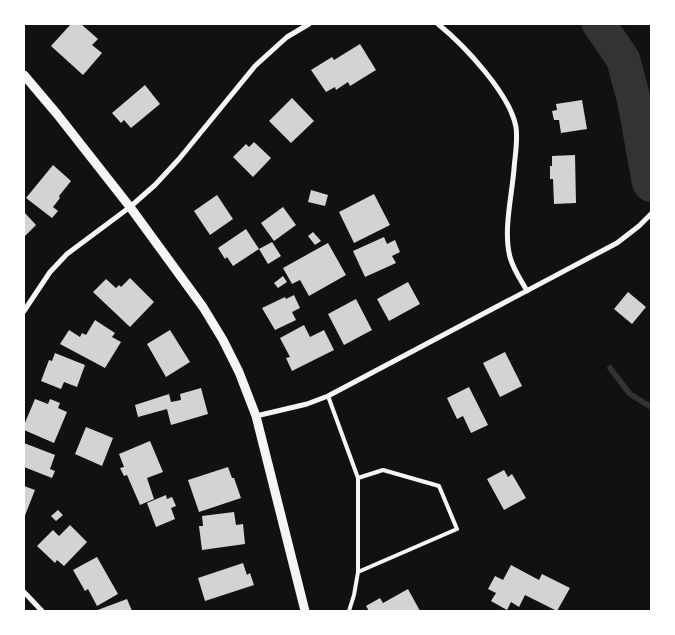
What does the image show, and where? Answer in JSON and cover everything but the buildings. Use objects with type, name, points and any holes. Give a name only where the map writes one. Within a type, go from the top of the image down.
[{"type":"street","points":[[24,311],[50,272],[67,254],[130,208],[155,185],[179,159],[255,66],[286,37],[309,24]]},
{"type":"street","points":[[438,24],[459,42],[500,92],[513,117],[517,142],[508,241],[513,266],[527,291]]},
{"type":"street","points":[[24,75],[130,208],[203,307],[223,340],[239,372],[256,416],[305,611]]},
{"type":"street","points":[[256,416],[307,404],[328,396],[617,243],[651,214]]},
{"type":"street","points":[[24,592],[42,611]]},
{"type":"lane","points":[[328,396],[358,478],[358,572],[354,595],[348,611]]},
{"type":"lane","points":[[358,478],[383,470],[439,486],[457,529],[358,572]]},
{"type":"waterway","points":[[599,24],[623,59],[634,100],[649,183],[651,185]]},
{"type":"waterway","points":[[610,368],[630,394],[651,407]]}]
